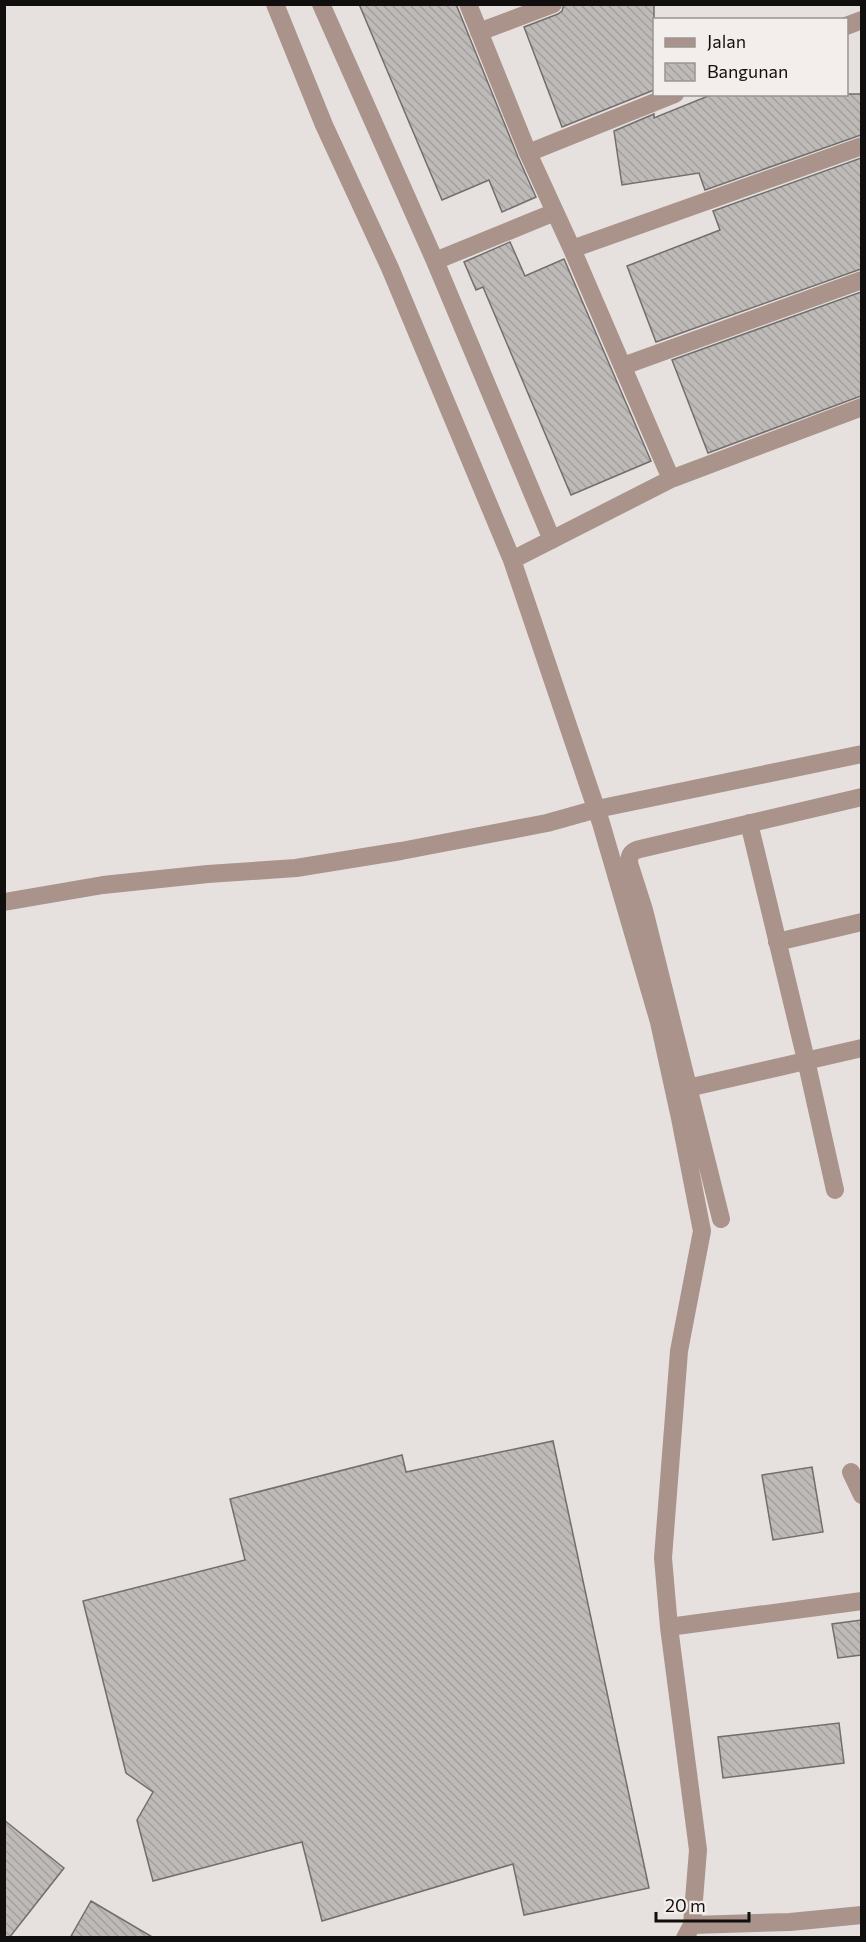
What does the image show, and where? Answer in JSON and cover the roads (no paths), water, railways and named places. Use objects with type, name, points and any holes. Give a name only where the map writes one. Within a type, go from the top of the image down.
[{"type":"street","points":[[274,4],[324,125],[390,268],[512,561],[597,809],[659,1022],[721,1219]]},
{"type":"street","points":[[321,4],[435,261],[552,540]]},
{"type":"street","points":[[468,4],[528,153],[572,249],[671,480]]},
{"type":"street","points":[[479,32],[553,4]]},
{"type":"street","points":[[528,153],[670,96]]},
{"type":"street","points":[[572,249],[861,146]]},
{"type":"street","points":[[435,261],[555,212]]},
{"type":"street","points":[[623,366],[861,280]]},
{"type":"street","points":[[512,561],[671,480],[861,407]]},
{"type":"street","points":[[4,902],[103,885],[296,868],[547,823],[597,809],[861,754]]},
{"type":"street","points":[[861,797],[640,849],[633,851],[629,858],[682,1090],[702,1231],[679,1351],[663,1558],[669,1627],[698,1850],[689,1931],[861,1915]]},
{"type":"street","points":[[748,824],[806,1060],[835,1190]]},
{"type":"street","points":[[777,942],[861,922]]},
{"type":"street","points":[[682,1090],[861,1047]]},
{"type":"street","points":[[851,1472],[861,1495]]},
{"type":"street","points":[[669,1627],[861,1601]]}]
